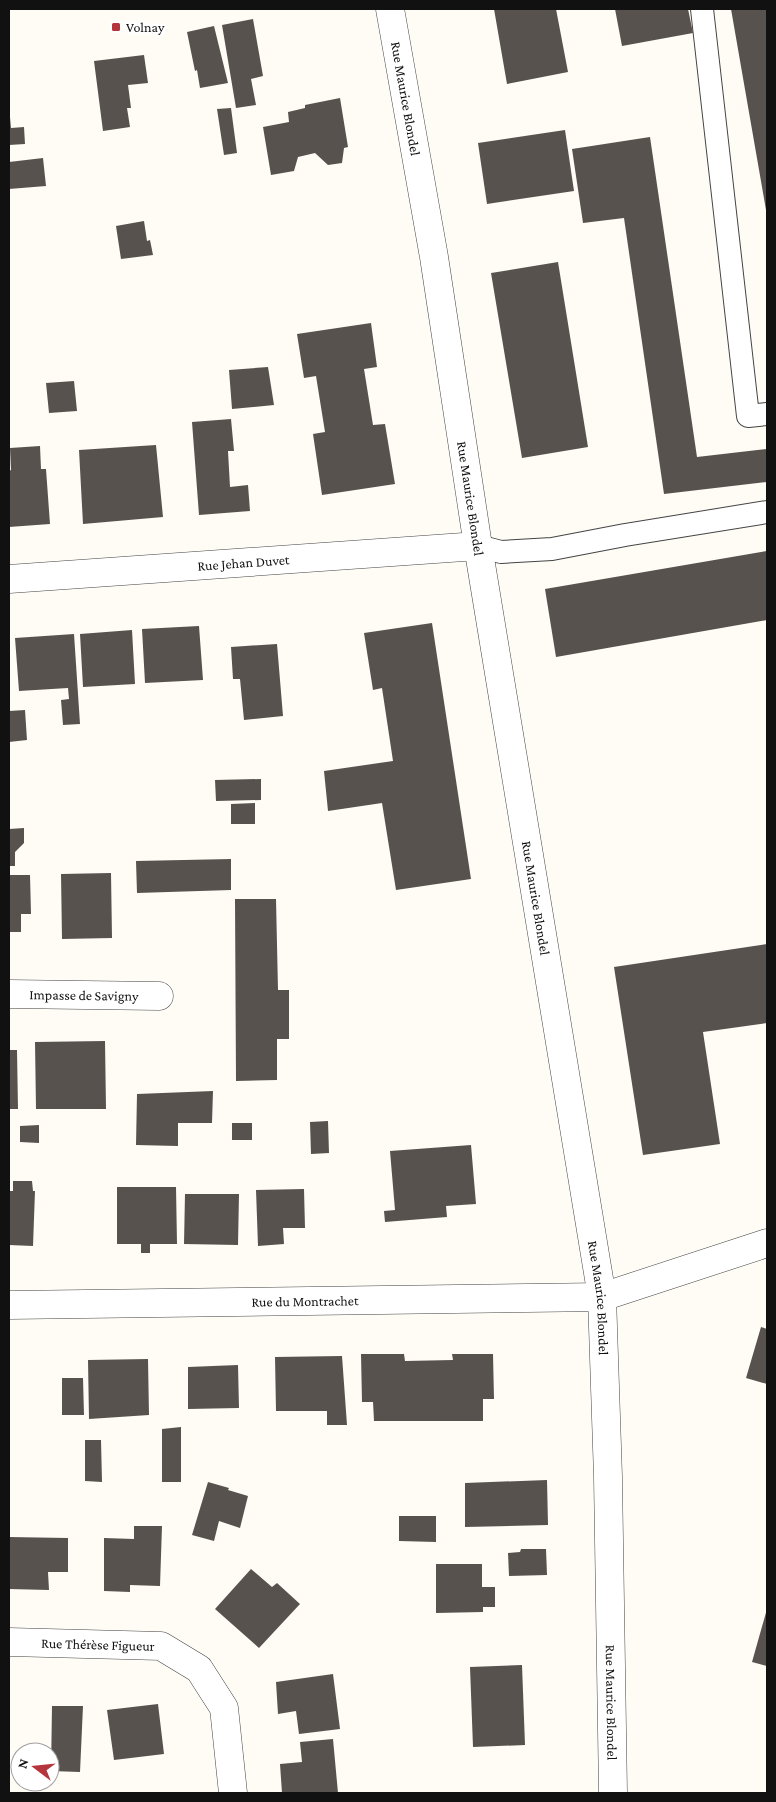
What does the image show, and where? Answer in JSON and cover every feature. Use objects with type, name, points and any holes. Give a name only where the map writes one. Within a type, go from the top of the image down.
[{"type":"street","name":"Rue Maurice Blondel","points":[[390,9],[434,257],[478,546],[602,1297],[608,1477],[613,1793]]},
{"type":"street","name":"Rue Jehan Duvet","points":[[9,580],[478,546]]},
{"type":"street","name":"Impasse de Savigny","points":[[9,994],[159,996]]},
{"type":"street","name":"Rue du Montrachet","points":[[9,1305],[602,1297],[767,1243]]},
{"type":"street","name":"Rue Thérèse Figueur","points":[[9,1642],[161,1646],[199,1669],[224,1708],[233,1793]]},
{"type":"lane","points":[[702,9],[748,416],[767,414]]},
{"type":"lane","points":[[478,546],[501,552],[552,549],[767,512]]},
{"type":"building","points":[[494,9],[556,9],[568,72],[507,84]]},
{"type":"building","points":[[615,9],[688,9],[693,33],[622,46]]},
{"type":"building","points":[[731,9],[767,9],[767,210],[766,210]]},
{"type":"building","points":[[253,19],[263,76],[251,79],[256,105],[236,108],[222,25]]},
{"type":"building","points":[[214,26],[228,83],[200,88],[187,32]]},
{"type":"building","points":[[144,55],[148,83],[128,85],[131,108],[127,108],[130,127],[103,131],[94,61]]},
{"type":"building","points":[[340,98],[348,147],[344,148],[342,163],[328,165],[315,153],[298,157],[294,171],[271,175],[263,127],[289,122],[288,112],[305,108],[305,105]]},
{"type":"building","points":[[231,108],[237,153],[224,155],[217,109]]},
{"type":"building","points":[[9,117],[11,128],[24,127],[25,144],[9,145]]},
{"type":"building","points":[[565,130],[574,191],[487,204],[478,143]]},
{"type":"building","points":[[650,137],[697,457],[767,449],[767,482],[664,494],[624,218],[583,223],[572,149]]},
{"type":"building","points":[[43,158],[46,186],[9,189],[9,162]]},
{"type":"building","points":[[144,221],[147,241],[150,240],[153,255],[121,259],[116,226]]},
{"type":"building","points":[[558,262],[588,447],[522,458],[491,273]]},
{"type":"building","points":[[371,323],[377,367],[364,369],[373,425],[385,424],[395,484],[322,495],[313,434],[325,432],[316,376],[304,378],[297,334]]},
{"type":"building","points":[[268,367],[274,405],[232,409],[229,370]]},
{"type":"building","points":[[74,381],[77,411],[49,413],[46,383]]},
{"type":"building","points":[[231,419],[234,451],[228,451],[230,487],[248,485],[250,511],[199,515],[192,422]]},
{"type":"building","points":[[156,445],[163,517],[83,524],[79,450]]},
{"type":"building","points":[[40,446],[41,469],[46,469],[50,524],[9,527],[10,448]]},
{"type":"building","points":[[767,551],[767,620],[556,657],[545,589]]},
{"type":"building","points":[[432,623],[471,879],[396,890],[382,803],[328,811],[324,771],[393,761],[382,688],[373,690],[364,633]]},
{"type":"building","points":[[199,626],[203,680],[145,683],[142,629]]},
{"type":"building","points":[[132,630],[135,684],[83,687],[80,634]]},
{"type":"building","points":[[74,634],[80,724],[63,725],[61,700],[69,699],[68,688],[19,691],[15,638]]},
{"type":"building","points":[[277,644],[283,716],[244,720],[240,679],[233,679],[231,647]]},
{"type":"building","points":[[25,710],[27,740],[9,742],[9,711]]},
{"type":"building","points":[[261,779],[261,800],[216,801],[215,780]]},
{"type":"building","points":[[255,803],[255,824],[231,824],[231,804]]},
{"type":"building","points":[[24,828],[24,843],[15,852],[15,866],[9,866],[9,829]]},
{"type":"building","points":[[231,859],[231,890],[137,893],[136,861]]},
{"type":"building","points":[[111,873],[112,938],[62,939],[61,874]]},
{"type":"building","points":[[9,875],[30,875],[31,914],[21,914],[21,932],[9,932]]},
{"type":"building","points":[[235,899],[276,899],[278,990],[289,990],[289,1039],[277,1039],[277,1080],[236,1081]]},
{"type":"building","points":[[767,944],[767,1023],[703,1032],[720,1144],[643,1155],[614,967]]},
{"type":"building","points":[[105,1041],[106,1109],[36,1109],[35,1042]]},
{"type":"building","points":[[9,1050],[17,1050],[18,1109],[9,1109]]},
{"type":"building","points":[[213,1091],[212,1123],[178,1123],[178,1146],[136,1145],[137,1094]]},
{"type":"building","points":[[328,1121],[329,1153],[311,1154],[310,1122]]},
{"type":"building","points":[[232,1123],[252,1123],[252,1140],[232,1140]]},
{"type":"building","points":[[39,1125],[39,1143],[20,1142],[20,1126]]},
{"type":"building","points":[[471,1145],[476,1204],[446,1206],[447,1217],[385,1222],[384,1211],[395,1210],[390,1151]]},
{"type":"building","points":[[13,1181],[32,1181],[33,1191],[35,1191],[33,1246],[9,1245],[9,1191],[13,1191]]},
{"type":"building","points":[[117,1187],[176,1187],[177,1244],[150,1244],[150,1253],[141,1253],[141,1244],[117,1244]]},
{"type":"building","points":[[304,1189],[305,1228],[283,1228],[284,1244],[258,1246],[256,1190]]},
{"type":"building","points":[[185,1194],[239,1194],[238,1245],[184,1244]]},
{"type":"building","points":[[761,1327],[767,1329],[767,1384],[746,1378]]},
{"type":"building","points":[[361,1354],[404,1354],[405,1361],[453,1360],[452,1354],[493,1354],[494,1399],[483,1399],[483,1421],[374,1421],[373,1402],[362,1402]]},
{"type":"building","points":[[342,1356],[347,1425],[327,1425],[327,1411],[276,1411],[275,1357]]},
{"type":"building","points":[[148,1359],[149,1415],[89,1419],[88,1360]]},
{"type":"building","points":[[238,1365],[239,1408],[188,1409],[188,1367]]},
{"type":"building","points":[[62,1378],[83,1378],[84,1415],[62,1415]]},
{"type":"building","points":[[181,1427],[181,1482],[162,1482],[162,1429]]},
{"type":"building","points":[[85,1440],[101,1440],[102,1482],[85,1481]]},
{"type":"building","points":[[547,1480],[548,1525],[465,1527],[465,1483]]},
{"type":"building","points":[[208,1482],[248,1496],[240,1528],[219,1521],[214,1541],[192,1535]]},
{"type":"building","points":[[399,1516],[436,1516],[436,1542],[399,1541]]},
{"type":"building","points":[[134,1526],[162,1526],[160,1586],[130,1585],[130,1592],[104,1591],[104,1538],[134,1539]]},
{"type":"building","points":[[9,1537],[68,1538],[68,1572],[48,1572],[49,1590],[9,1589]]},
{"type":"building","points":[[521,1549],[546,1549],[547,1575],[509,1576],[508,1553],[520,1552]]},
{"type":"building","points":[[436,1564],[482,1564],[482,1587],[495,1587],[495,1607],[483,1607],[483,1612],[436,1613]]},
{"type":"building","points":[[251,1569],[272,1587],[277,1583],[300,1604],[259,1648],[215,1609]]},
{"type":"building","points":[[767,1609],[767,1666],[752,1662]]},
{"type":"building","points":[[522,1665],[525,1745],[473,1747],[470,1667]]},
{"type":"building","points":[[333,1674],[340,1729],[299,1734],[296,1711],[278,1714],[276,1682]]},
{"type":"building","points":[[158,1704],[164,1754],[114,1760],[107,1710]]},
{"type":"building","points":[[52,1706],[83,1706],[80,1772],[60,1771],[60,1742],[51,1742]]},
{"type":"building","points":[[333,1739],[338,1793],[282,1793],[280,1764],[302,1762],[300,1742]]},
{"type":"place","name":"Volnay","points":[[116,27]]}]
